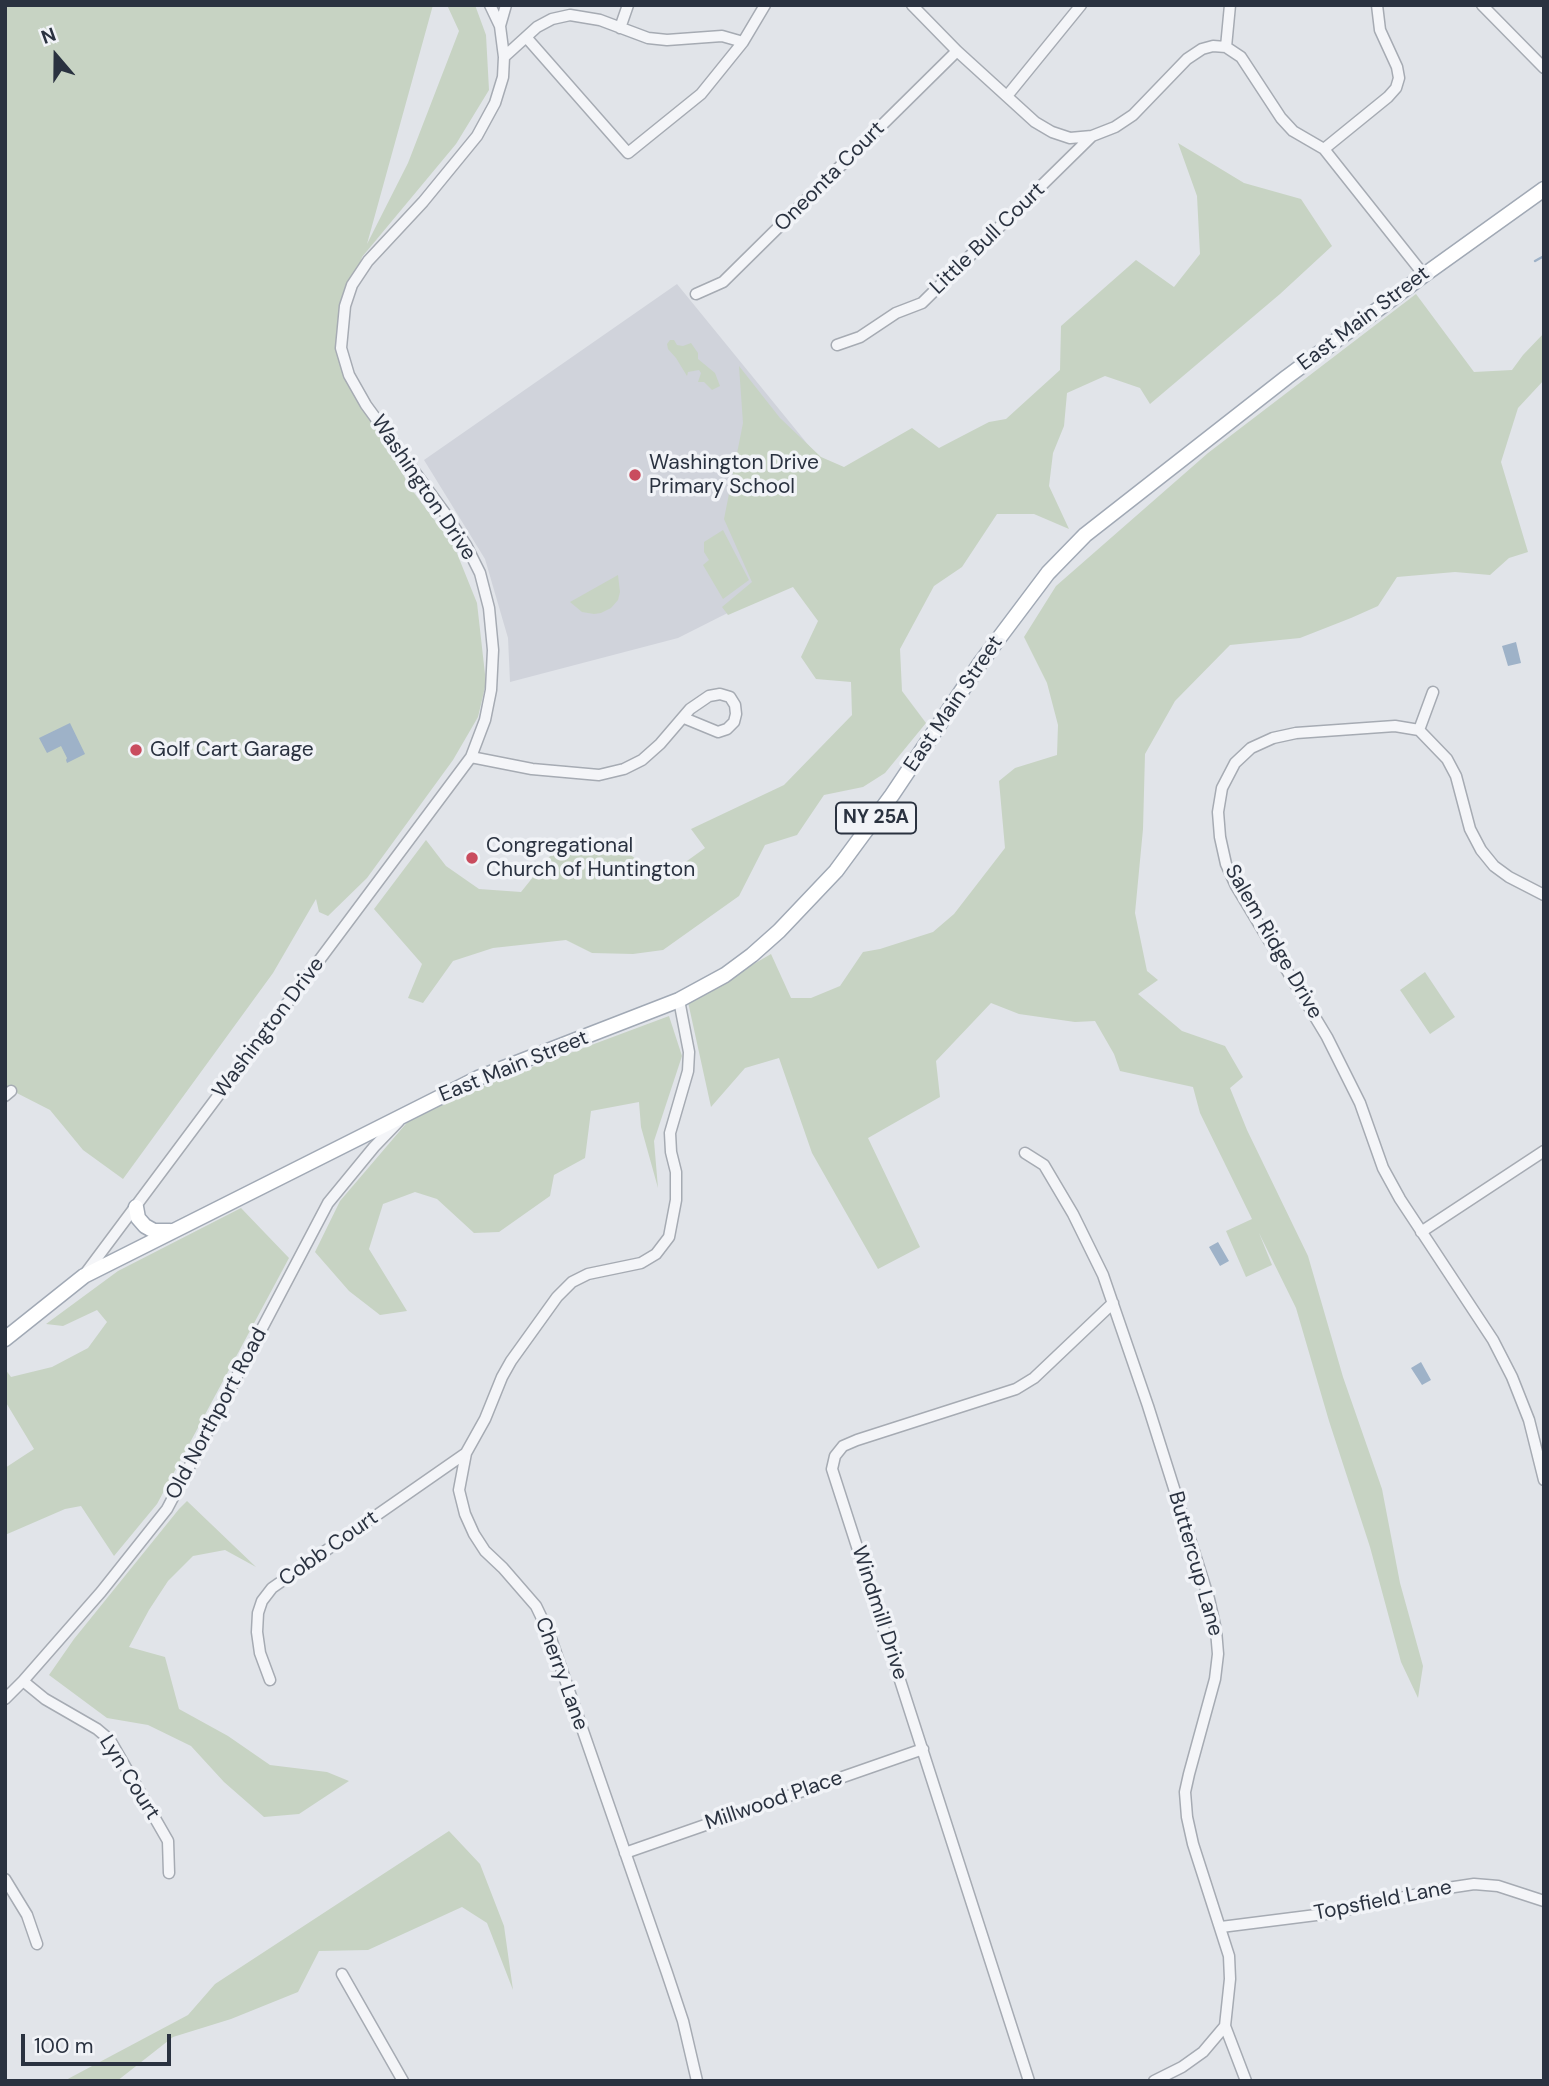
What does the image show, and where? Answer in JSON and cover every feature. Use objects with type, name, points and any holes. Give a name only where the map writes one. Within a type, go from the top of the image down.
[{"type":"main road","name":"East Main Street","points":[[5,1339],[83,1276],[478,1078],[679,1000],[725,975],[752,956],[836,871],[892,795],[981,662],[1048,573],[1085,535],[1287,377],[1544,189]]},
{"type":"main road","points":[[136,1208],[138,1218],[145,1226],[154,1231],[172,1231]]},
{"type":"street","name":"Washington Drive","points":[[83,1276],[471,757],[485,720],[491,690],[493,650],[489,608],[480,573],[447,516],[366,405],[346,366],[341,348],[341,329],[352,285],[368,261],[423,202],[477,136],[495,103],[503,77],[505,57],[499,26],[490,5]]},
{"type":"street","points":[[499,26],[506,5]]},
{"type":"street","points":[[620,27],[628,5]]},
{"type":"street","points":[[526,37],[628,153],[702,94],[743,42],[765,5]]},
{"type":"street","points":[[1007,96],[1081,5]]},
{"type":"street","points":[[1226,47],[1230,5]]},
{"type":"street","points":[[1324,149],[1396,88],[1399,78],[1397,67],[1380,30],[1377,5]]},
{"type":"street","points":[[1482,5],[1544,68]]},
{"type":"street","points":[[917,7],[957,51],[1035,122],[1070,138],[1092,136],[1115,127],[1133,115],[1187,59],[1202,49],[1226,47],[1241,57],[1266,97],[1293,131],[1324,149],[1424,275]]},
{"type":"street","points":[[505,57],[537,27],[552,19],[570,15],[600,20],[648,38],[667,40],[722,36],[743,42]]},
{"type":"street","name":"Oneonta Court","points":[[696,294],[723,282],[957,51]]},
{"type":"street","name":"Little Bull Court","points":[[837,345],[860,337],[896,313],[922,303],[1092,136]]},
{"type":"street","points":[[1433,692],[1419,730],[1447,758],[1456,776],[1470,829],[1481,850],[1494,866],[1544,895]]},
{"type":"street","points":[[471,757],[532,769],[599,775],[624,769],[642,760],[660,744],[690,709],[709,696],[730,697],[735,705],[734,722],[727,729],[718,732],[684,718]]},
{"type":"street","name":"Salem Ridge Drive","points":[[1419,730],[1395,726],[1296,733],[1273,738],[1251,748],[1235,763],[1222,788],[1217,812],[1226,864],[1236,886],[1327,1037],[1360,1103],[1383,1168],[1421,1232],[1493,1340],[1512,1377],[1529,1420],[1544,1480]]},
{"type":"street","name":"Cherry Lane","points":[[679,1000],[689,1052],[688,1071],[670,1133],[676,1172],[676,1200],[669,1237],[656,1254],[641,1263],[588,1274],[572,1282],[557,1297],[502,1377],[485,1419],[466,1453],[459,1490],[474,1534],[485,1551],[536,1606],[549,1633],[683,2021],[697,2081]]},
{"type":"street","name":"Old Northport Road","points":[[5,1699],[100,1591],[167,1509],[328,1203],[406,1113]]},
{"type":"street","points":[[1421,1232],[1544,1151]]},
{"type":"street","name":"Buttercup Lane","points":[[1025,1153],[1044,1165],[1097,1262],[1113,1303],[1209,1599],[1218,1654],[1215,1679],[1185,1792],[1193,1844],[1229,1956],[1230,1979],[1225,2026],[1246,2081]]},
{"type":"street","name":"Windmill Drive","points":[[1029,2081],[832,1469],[835,1456],[843,1446],[856,1440],[1016,1389],[1034,1378],[1113,1303]]},
{"type":"street","name":"Cobb Court","points":[[270,1680],[260,1653],[257,1632],[262,1601],[272,1588],[466,1453]]},
{"type":"street","name":"Lyn Court","points":[[23,1681],[45,1699],[97,1729],[110,1740],[168,1841],[169,1873]]},
{"type":"street","name":"Millwood Place","points":[[625,1853],[923,1749]]},
{"type":"street","points":[[5,1880],[27,1915],[37,1944]]},
{"type":"street","name":"Topsfield Lane","points":[[1220,1927],[1332,1913],[1474,1884],[1498,1886],[1544,1901]]},
{"type":"street","points":[[342,1974],[403,2081]]},
{"type":"street","points":[[1154,2081],[1182,2067],[1203,2052],[1225,2026]]},
{"type":"shaded area","name":"Washington Drive Primary School","points":[[677,284],[823,463],[797,578],[678,638],[510,682],[508,638],[485,559],[424,460]]},
{"type":"green space","points":[[5,5],[433,5],[367,244],[408,163],[459,31],[447,5],[475,5],[486,35],[489,90],[456,144],[362,257],[336,349],[348,379],[412,490],[454,546],[477,603],[486,683],[478,717],[453,760],[367,878],[328,916],[319,912],[316,899],[273,973],[123,1179],[83,1150],[50,1110],[5,1087]]},
{"type":"green space","points":[[1178,143],[1244,183],[1301,199],[1332,246],[1280,294],[1150,404],[1140,388],[1105,376],[1067,393],[1064,426],[1053,453],[1049,486],[1069,529],[1034,514],[997,514],[962,567],[934,586],[900,649],[902,691],[926,723],[885,773],[863,787],[824,795],[797,835],[765,845],[739,896],[663,950],[633,954],[592,953],[566,940],[493,948],[453,961],[423,1003],[408,998],[422,964],[374,909],[426,840],[446,866],[479,889],[521,892],[550,856],[584,850],[628,853],[662,879],[705,848],[691,829],[784,785],[852,715],[851,682],[816,679],[801,657],[818,621],[793,587],[728,615],[722,607],[752,582],[724,519],[743,423],[739,366],[780,418],[821,457],[844,467],[912,428],[939,448],[989,422],[1006,419],[1060,370],[1061,326],[1136,260],[1174,287],[1200,254],[1197,196]]},
{"type":"green space","points":[[1416,294],[1474,372],[1512,370],[1544,333],[1544,380],[1518,408],[1501,462],[1528,552],[1509,558],[1490,575],[1455,572],[1397,577],[1378,606],[1351,618],[1300,638],[1230,645],[1175,701],[1145,754],[1143,829],[1135,913],[1147,971],[1158,980],[1138,994],[1182,1031],[1225,1046],[1243,1077],[1230,1088],[1247,1130],[1308,1256],[1343,1377],[1382,1489],[1400,1583],[1423,1666],[1418,1698],[1401,1662],[1370,1547],[1296,1308],[1259,1233],[1272,1265],[1246,1277],[1226,1231],[1252,1219],[1200,1113],[1193,1087],[1120,1071],[1114,1054],[1095,1021],[1075,1022],[1019,1014],[991,1003],[936,1061],[940,1097],[868,1138],[920,1247],[878,1269],[812,1153],[779,1058],[745,1068],[711,1107],[688,1002],[771,954],[791,998],[811,998],[840,986],[863,952],[933,932],[954,914],[1005,848],[999,781],[1015,768],[1057,755],[1058,725],[1047,683],[1024,637],[1056,586],[1208,453]]},
{"type":"green space","points":[[670,340],[683,346],[691,343],[698,353],[698,359],[715,373],[720,386],[712,390],[704,382],[698,382],[701,373],[699,370],[688,372],[687,376],[668,349]]},
{"type":"green space","points":[[723,530],[749,580],[723,599],[703,565],[709,560],[704,552],[704,542]]},
{"type":"green space","points":[[618,575],[620,592],[618,600],[611,608],[594,614],[582,612],[570,602]]},
{"type":"green space","points":[[1425,972],[1455,1017],[1430,1034],[1400,990]]},
{"type":"green space","points":[[669,1016],[682,1056],[654,1141],[658,1188],[641,1127],[639,1102],[591,1111],[585,1158],[554,1175],[550,1196],[499,1232],[474,1233],[437,1199],[415,1192],[383,1204],[369,1249],[407,1311],[380,1315],[349,1291],[315,1252],[340,1201],[410,1119],[495,1081]]},
{"type":"green space","points":[[241,1208],[289,1258],[157,1504],[114,1556],[81,1506],[65,1509],[5,1535],[5,1468],[34,1449],[5,1401],[5,1369],[11,1377],[52,1367],[88,1348],[107,1322],[97,1310],[63,1326],[46,1324],[118,1271]]},
{"type":"green space","points":[[187,1501],[256,1567],[225,1550],[193,1556],[168,1581],[129,1647],[165,1657],[179,1709],[228,1736],[270,1765],[327,1772],[349,1781],[299,1814],[264,1817],[224,1782],[191,1746],[148,1725],[107,1718],[49,1675],[74,1639]]},
{"type":"green space","points":[[449,1831],[480,1864],[504,1926],[513,1990],[487,1923],[462,1907],[368,1950],[319,1951],[298,1992],[231,2019],[173,2037],[117,2081],[64,2081],[188,2015],[215,1984]]},
{"type":"water","points":[[1516,642],[1521,663],[1508,666],[1502,646]]},
{"type":"water","points":[[70,723],[85,754],[67,763],[61,746],[47,753],[39,738]]},
{"type":"water","points":[[1218,1242],[1229,1261],[1220,1266],[1209,1247]]},
{"type":"water","points":[[1421,1362],[1431,1380],[1422,1385],[1411,1368]]},
{"type":"waterway","points":[[1535,261],[1544,256]]},
{"type":"place","name":"Washington Drive Primary School","points":[[635,475]]},
{"type":"place","name":"Golf Cart Garage","points":[[136,750]]},
{"type":"place","name":"Congregational Church of Huntington","points":[[472,858]]}]
